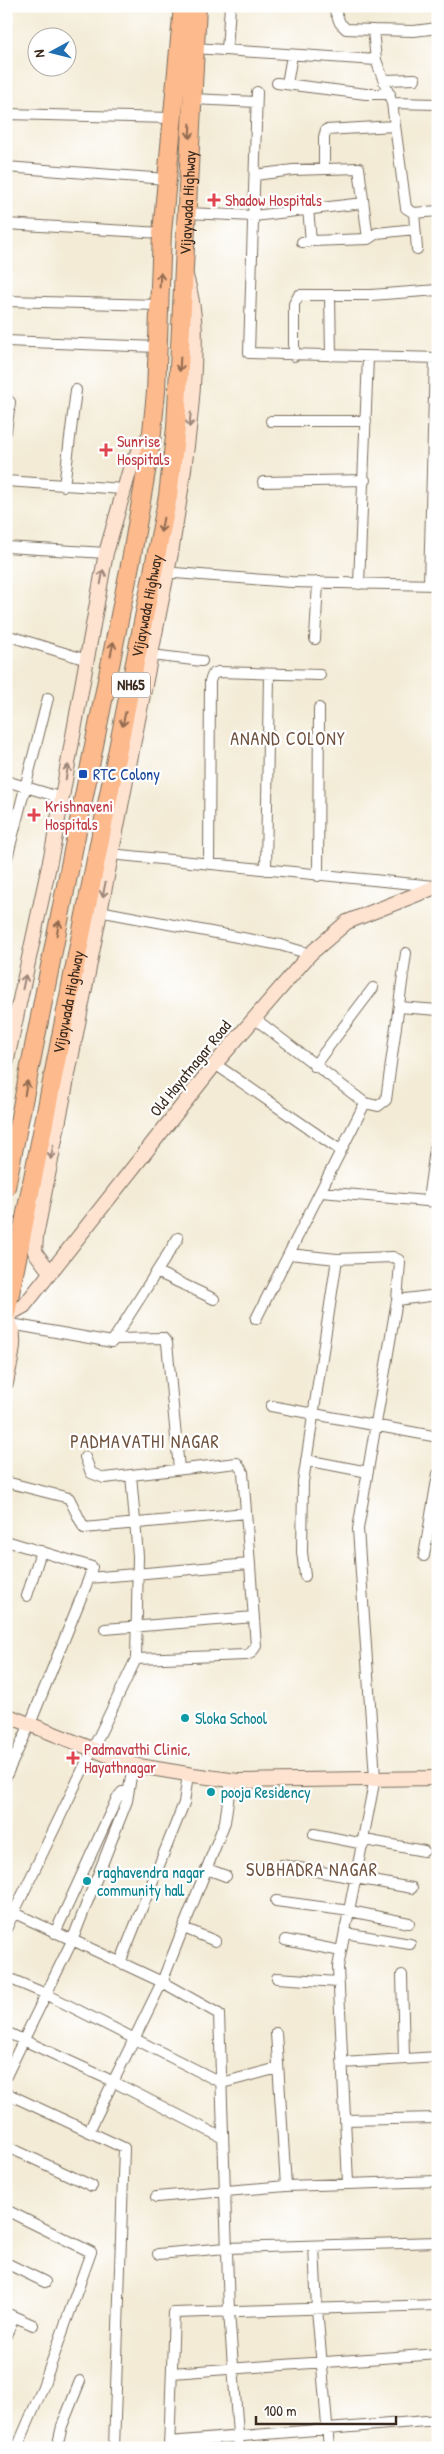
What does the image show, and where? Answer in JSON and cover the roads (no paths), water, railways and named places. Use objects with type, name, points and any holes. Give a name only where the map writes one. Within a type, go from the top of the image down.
[{"type":"highway","name":"Vijaywada Highway","points":[[6,1187],[132,555],[152,431],[162,233],[183,6]]},
{"type":"highway","name":"Vijaywada Highway","points":[[7,1318],[71,1019],[160,572],[176,428],[197,6]]},
{"type":"highway","points":[[158,326],[181,326]]},
{"type":"street","points":[[227,50],[230,6]]},
{"type":"street","points":[[333,6],[340,23],[346,29],[414,31],[438,28]]},
{"type":"street","points":[[373,30],[376,60],[391,98],[405,204],[409,211],[414,213],[438,211]]},
{"type":"street","points":[[194,48],[376,60]]},
{"type":"street","points":[[292,54],[282,84],[438,104]]},
{"type":"street","points":[[385,80],[415,79]]},
{"type":"street","points":[[160,572],[359,584],[433,585],[436,358],[294,356],[249,353],[257,97],[192,99]]},
{"type":"street","points":[[6,114],[172,118]]},
{"type":"street","points":[[324,169],[324,137],[326,130],[394,126]]},
{"type":"street","points":[[6,167],[166,179]]},
{"type":"street","points":[[255,175],[293,170],[359,168],[368,238]]},
{"type":"street","points":[[187,213],[254,216],[363,203]]},
{"type":"street","points":[[308,209],[307,242],[368,238],[377,233],[415,229]]},
{"type":"street","points":[[414,213],[417,249]]},
{"type":"street","points":[[6,224],[162,233]]},
{"type":"street","points":[[50,1272],[35,1252],[36,1236],[71,1019],[99,911],[151,655],[160,572],[191,418],[196,333],[194,301],[184,268]]},
{"type":"street","points":[[294,356],[295,298],[299,295],[371,295],[438,290]]},
{"type":"street","points":[[330,295],[331,356]]},
{"type":"street","points":[[6,301],[158,305]]},
{"type":"street","points":[[6,341],[157,347]]},
{"type":"street","points":[[359,584],[368,357]]},
{"type":"street","points":[[64,486],[76,390]]},
{"type":"street","points":[[6,431],[10,402]]},
{"type":"street","points":[[271,421],[366,421]]},
{"type":"street","points":[[6,1064],[9,1033],[62,798],[106,554],[132,462],[152,431]]},
{"type":"street","points":[[264,482],[364,480]]},
{"type":"street","points":[[6,481],[123,489]]},
{"type":"street","points":[[6,547],[106,554]]},
{"type":"street","points":[[315,639],[318,582]]},
{"type":"street","points":[[6,635],[87,660]]},
{"type":"street","points":[[151,655],[202,661]]},
{"type":"street","points":[[209,864],[210,681],[213,674],[218,672],[320,675]]},
{"type":"street","points":[[266,870],[269,674]]},
{"type":"street","points":[[6,862],[27,787],[48,698]]},
{"type":"street","points":[[318,876],[319,708]]},
{"type":"street","points":[[6,781],[62,798]]},
{"type":"street","points":[[110,854],[318,876],[436,886]]},
{"type":"street","name":"Old Hayatnagar Road","points":[[7,1318],[24,1306],[215,1064],[310,954],[347,922],[436,886]]},
{"type":"street","points":[[99,911],[280,945],[310,954]]},
{"type":"street","points":[[254,1018],[314,1066],[365,1103],[378,1106],[386,1100],[406,953]]},
{"type":"street","points":[[314,1066],[372,988]]},
{"type":"street","points":[[399,1007],[438,1010]]},
{"type":"street","points":[[215,1064],[340,1150]]},
{"type":"street","points":[[256,1319],[365,1103]]},
{"type":"street","points":[[321,1192],[433,1201],[438,1127]]},
{"type":"street","points":[[7,1318],[112,1342],[178,1238]]},
{"type":"street","points":[[289,1254],[337,1259],[393,1258],[399,1260],[397,1300],[358,1529],[375,1778],[357,1880],[338,1967],[348,2183]]},
{"type":"street","points":[[305,1576],[301,1535],[306,1460],[337,1259]]},
{"type":"street","points":[[157,1272],[214,1299]]},
{"type":"street","points":[[397,1300],[438,1295]]},
{"type":"street","points":[[6,1383],[14,1338],[7,1318]]},
{"type":"street","points":[[114,1338],[163,1338],[167,1343],[179,1469]]},
{"type":"street","points":[[271,1406],[438,1437]]},
{"type":"street","points":[[85,1457],[91,1473],[98,1477],[237,1463],[243,1472],[256,1646],[251,1653],[246,1655],[136,1659]]},
{"type":"street","points":[[306,1460],[368,1472]]},
{"type":"street","points":[[6,1929],[10,1911],[136,1659],[137,1574],[131,1475]]},
{"type":"street","points":[[424,1556],[437,1480]]},
{"type":"street","points":[[6,1482],[69,1498],[84,1528],[246,1513]]},
{"type":"street","points":[[6,1541],[92,1567],[90,1578],[30,1724],[6,1776]]},
{"type":"street","points":[[27,1596],[41,1551]]},
{"type":"street","points":[[90,1578],[249,1564]]},
{"type":"street","points":[[105,1629],[254,1617]]},
{"type":"street","points":[[6,1715],[134,1765],[188,1774],[231,1780],[438,1778]]},
{"type":"street","points":[[6,2076],[72,1941],[127,1801],[127,1792],[134,1765]]},
{"type":"street","points":[[120,1963],[184,1803],[188,1774]]},
{"type":"street","points":[[88,2131],[162,1982],[184,1928],[208,1869],[224,1822],[231,1780]]},
{"type":"street","points":[[55,1932],[117,1798],[122,1792],[127,1792]]},
{"type":"street","points":[[314,1834],[424,1851]]},
{"type":"street","points":[[282,1865],[357,1880],[412,1888]]},
{"type":"street","points":[[208,1869],[226,1876]]},
{"type":"street","points":[[276,1901],[350,1911],[409,1923]]},
{"type":"street","points":[[10,1911],[162,1982],[219,2014],[226,2248],[239,2448]]},
{"type":"street","points":[[184,1928],[215,1941]]},
{"type":"street","points":[[345,1933],[410,1944]]},
{"type":"street","points":[[285,1940],[341,1951]]},
{"type":"street","points":[[402,1975],[404,2058]]},
{"type":"street","points":[[6,1977],[46,1994],[222,2083],[278,2068]]},
{"type":"street","points":[[277,1978],[338,1982]]},
{"type":"street","points":[[6,2032],[112,2081],[223,2138]]},
{"type":"street","points":[[276,2033],[286,2186]]},
{"type":"street","points":[[342,2063],[438,2057]]},
{"type":"street","points":[[6,2093],[124,2148],[114,2448]]},
{"type":"street","points":[[345,2120],[438,2118]]},
{"type":"street","points":[[6,2146],[92,2186]]},
{"type":"street","points":[[156,2197],[286,2186],[438,2181]]},
{"type":"street","points":[[6,2210],[91,2252],[40,2392],[17,2448]]},
{"type":"street","points":[[158,2254],[226,2248],[438,2242]]},
{"type":"street","points":[[314,2247],[317,2309],[329,2448]]},
{"type":"street","points":[[6,2263],[45,2282]]},
{"type":"street","points":[[438,2305],[174,2313],[169,2445],[238,2435],[438,2420]]},
{"type":"street","points":[[6,2335],[10,2315],[33,2325]]},
{"type":"street","points":[[172,2373],[233,2367],[438,2354]]},
{"type":"street","points":[[57,2448],[62,2426],[80,2382]]},
{"type":"place","name":"Shadow Hospitals","points":[[214,200]]},
{"type":"place","name":"Sunrise Hospitals","points":[[106,450]]},
{"type":"place","name":"RTC Colony","points":[[83,774]]},
{"type":"place","name":"Krishnaveni Hospitals","points":[[34,815]]},
{"type":"place","name":"Sloka School","points":[[185,1718]]},
{"type":"place","name":"Padmavathi Clinic, Hayathnagar","points":[[73,1758]]},
{"type":"place","name":"pooja Residency","points":[[211,1792]]},
{"type":"place","name":"raghavendra nagar community hall","points":[[87,1881]]},
{"type":"district","name":"ANAND COLONY","points":[[288,739]]},
{"type":"district","name":"PADMAVATHI NAGAR","points":[[145,1442]]},
{"type":"district","name":"SUBHADRA NAGAR","points":[[312,1870]]}]
